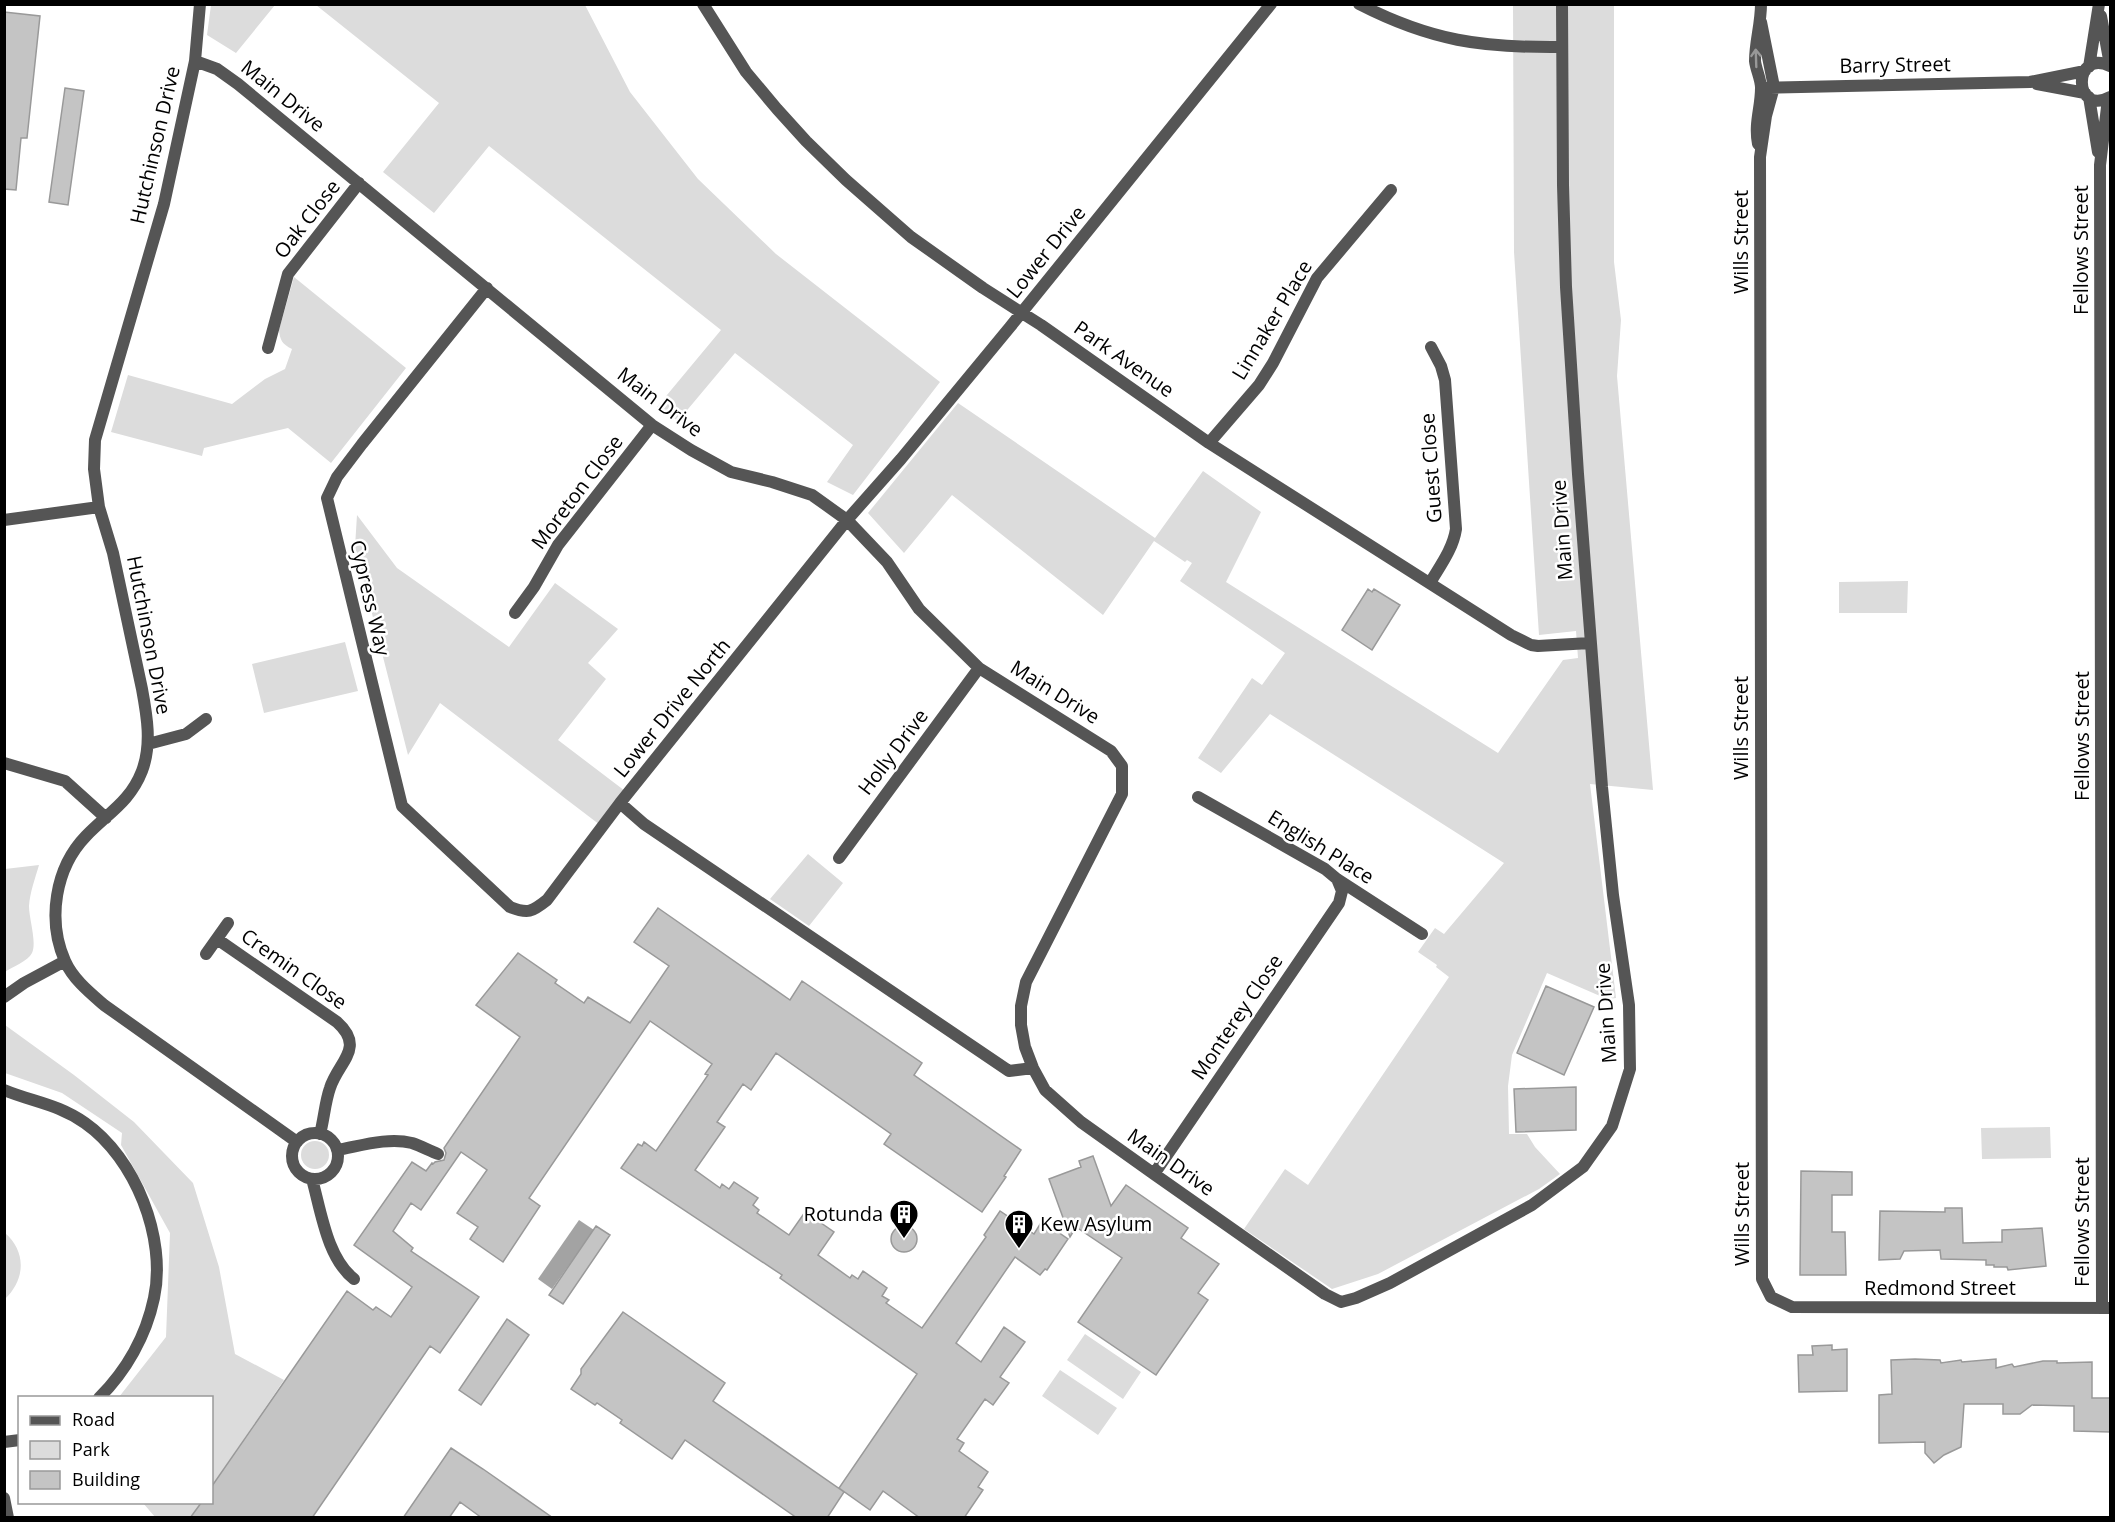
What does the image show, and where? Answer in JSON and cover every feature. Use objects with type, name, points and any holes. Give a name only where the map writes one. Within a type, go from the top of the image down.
[{"type":"street","name":"Hutchinson Drive","points":[[200,4],[195,61],[164,204],[95,440],[94,469],[99,507],[113,553],[142,689],[148,744],[142,770],[129,796],[84,837],[66,864],[56,893],[57,930],[65,961],[80,983],[104,1005],[297,1142]]},
{"type":"street","name":"Park Avenue","points":[[703,4],[746,72],[814,149],[911,237],[946,263],[1022,312],[1209,443],[1510,635],[1531,645],[1590,643]]},
{"type":"street","name":"Lower Drive","points":[[847,520],[901,459],[1022,312],[1271,4]]},
{"type":"street","points":[[1359,4],[1384,17],[1443,38],[1492,45],[1562,47]]},
{"type":"street","name":"Main Drive","points":[[195,61],[218,69],[238,84],[652,424],[691,450],[731,472],[812,495],[847,520],[887,562],[919,609],[979,668],[1110,750],[1122,766],[1122,794],[1026,982],[1021,1006],[1021,1025],[1025,1047],[1033,1068],[1045,1090],[1082,1122],[1325,1294],[1341,1302],[1390,1283],[1532,1205],[1583,1167],[1612,1126],[1630,1069],[1629,1005],[1613,895],[1590,643],[1566,287],[1562,4]]},
{"type":"street","name":"Wills Street","points":[[1761,4],[1761,22],[1755,63],[1767,87],[1756,120],[1760,157],[1761,1265],[1764,1287],[1771,1297]]},
{"type":"street","points":[[2099,7],[2110,66]]},
{"type":"street","points":[[2087,69],[2099,7]]},
{"type":"street","name":"Barry Street","points":[[1767,87],[2030,82],[2087,69],[2100,63],[2110,66]]},
{"type":"street","name":"Fellows Street","points":[[2087,69],[2081,82],[2087,95],[2100,165]]},
{"type":"street","name":"Barry Street","points":[[2030,82],[2087,95],[2098,101],[2109,98]]},
{"type":"street","name":"Fellows Street","points":[[2106,1307],[2100,165],[2109,98]]},
{"type":"street","name":"Oak Close","points":[[268,348],[288,274],[359,183]]},
{"type":"street","name":"Linnaker Place","points":[[1209,443],[1263,377],[1317,278],[1391,190]]},
{"type":"street","name":"Cypress Way","points":[[487,288],[362,444],[337,477],[327,498],[402,806],[510,907],[523,912]]},
{"type":"street","name":"Guest Close","points":[[1430,583],[1450,549],[1456,529],[1445,380],[1431,346]]},
{"type":"street","name":"Moreton Close","points":[[516,613],[558,545],[652,424]]},
{"type":"street","points":[[4,520],[99,507]]},
{"type":"street","name":"Lower Drive North","points":[[523,912],[535,909],[547,900],[620,803],[847,520]]},
{"type":"street","name":"Holly Drive","points":[[839,858],[979,668]]},
{"type":"street","points":[[148,744],[186,734],[206,719]]},
{"type":"street","points":[[4,763],[65,781],[106,818]]},
{"type":"street","name":"English Place","points":[[1198,797],[1325,869],[1422,934]]},
{"type":"street","points":[[620,803],[644,824],[1009,1071],[1033,1068]]},
{"type":"street","name":"Monterey Close","points":[[1154,1174],[1339,903],[1342,891],[1337,879]]},
{"type":"street","name":"Cremin Close","points":[[207,954],[228,923]]},
{"type":"street","name":"Cremin Close","points":[[217,939],[337,1022],[348,1034],[349,1054],[329,1088],[320,1134]]},
{"type":"street","points":[[4,997],[24,983],[65,961]]},
{"type":"street","points":[[4,1090],[53,1105],[90,1127],[108,1142],[118,1155],[136,1184],[143,1201],[156,1262],[155,1296],[145,1330],[129,1360],[101,1396]]},
{"type":"street","points":[[308,1134],[320,1134],[331,1140],[337,1150],[338,1159],[333,1170],[324,1177],[312,1179],[301,1175],[293,1162],[293,1151],[297,1142],[308,1134]]},
{"type":"street","points":[[337,1150],[398,1142],[411,1143],[438,1154]]},
{"type":"street","points":[[312,1179],[337,1260],[344,1271],[354,1279]]},
{"type":"street","name":"Redmond Street","points":[[1771,1297],[1792,1306],[1804,1307],[2106,1307]]},
{"type":"street","points":[[4,1498],[8,1518]]},
{"type":"green space","points":[[211,4],[275,5],[236,53],[207,35]]},
{"type":"green space","points":[[316,5],[585,5],[630,92],[698,179],[776,254],[940,382],[853,495],[827,482],[853,445],[735,353],[678,421],[657,407],[721,330],[489,146],[434,213],[383,172],[439,103]]},
{"type":"green space","points":[[1513,5],[1614,5],[1614,262],[1621,320],[1617,376],[1653,790],[1590,784],[1616,998],[1607,999],[1547,973],[1512,1055],[1508,1086],[1509,1134],[1527,1134],[1535,1147],[1560,1174],[1539,1189],[1378,1274],[1332,1289],[1244,1229],[1285,1169],[1308,1185],[1449,977],[1436,967],[1437,965],[1418,952],[1435,928],[1444,934],[1504,863],[1270,714],[1221,773],[1198,758],[1252,678],[1262,685],[1285,653],[1180,581],[1192,563],[1187,560],[1185,562],[1154,541],[1103,615],[952,495],[904,553],[868,513],[958,403],[1155,538],[1203,471],[1261,512],[1226,582],[1498,753],[1563,660],[1578,658],[1576,631],[1539,635],[1514,252]]},
{"type":"green space","points":[[294,277],[406,368],[331,463],[288,428],[204,448],[202,456],[111,432],[128,375],[232,404],[265,379],[285,369],[292,349],[282,341],[279,330]]},
{"type":"green space","points":[[357,515],[397,568],[509,647],[555,583],[618,629],[588,663],[606,679],[558,740],[629,794],[604,828],[440,703],[408,755],[355,547]]},
{"type":"green space","points":[[1908,581],[1907,613],[1839,613],[1839,582]]},
{"type":"green space","points":[[345,642],[358,691],[264,713],[252,664]]},
{"type":"green space","points":[[808,854],[843,883],[809,926],[770,899]]},
{"type":"green space","points":[[39,865],[29,906],[34,943],[32,953],[24,961],[5,972],[5,869]]},
{"type":"green space","points":[[5,1025],[134,1122],[193,1183],[219,1267],[235,1354],[284,1380],[213,1485],[213,1396],[120,1396],[166,1337],[170,1233],[121,1145],[122,1133],[62,1093],[5,1073]]},
{"type":"green space","points":[[2050,1127],[2051,1158],[1982,1159],[1981,1128]]},
{"type":"green space","points":[[315,1141],[325,1145],[329,1155],[325,1165],[315,1169],[305,1165],[301,1155],[305,1145]]},
{"type":"green space","points":[[5,1233],[17,1249],[21,1266],[17,1283],[5,1299]]},
{"type":"green space","points":[[1085,1334],[1141,1372],[1123,1399],[1067,1360]]},
{"type":"green space","points":[[1060,1370],[1117,1408],[1098,1435],[1042,1396]]},
{"type":"green space","points":[[144,1504],[200,1504],[190,1518],[155,1517]]},
{"type":"shaded area","points":[[579,1220],[594,1230],[552,1289],[538,1279]]},
{"type":"building","points":[[4,12],[40,16],[27,138],[21,138],[16,190],[4,189]]},
{"type":"building","points":[[65,88],[84,91],[68,205],[49,202]]},
{"type":"building","points":[[1368,589],[1372,592],[1374,589],[1400,605],[1372,650],[1342,630]]},
{"type":"building","points":[[658,908],[790,1000],[802,981],[922,1063],[914,1075],[1021,1150],[982,1212],[884,1144],[891,1134],[776,1053],[751,1090],[743,1084],[717,1122],[725,1127],[695,1170],[720,1188],[722,1184],[729,1189],[734,1182],[758,1198],[753,1205],[759,1210],[757,1213],[789,1235],[805,1212],[834,1232],[818,1255],[850,1278],[852,1275],[858,1279],[863,1271],[887,1288],[882,1296],[889,1300],[886,1303],[922,1328],[986,1237],[984,1235],[1000,1211],[1034,1234],[1042,1221],[1068,1239],[1047,1270],[1045,1269],[1040,1275],[1015,1257],[956,1343],[981,1362],[1004,1327],[1025,1342],[1000,1377],[1009,1383],[993,1405],[985,1399],[957,1439],[964,1443],[959,1451],[988,1472],[978,1487],[983,1490],[964,1518],[920,1518],[883,1491],[870,1510],[839,1488],[917,1374],[780,1278],[782,1275],[621,1168],[638,1144],[642,1146],[644,1142],[656,1151],[708,1075],[705,1074],[712,1064],[650,1021],[529,1198],[540,1206],[503,1262],[470,1239],[478,1227],[457,1213],[487,1170],[461,1152],[421,1210],[411,1203],[393,1231],[413,1248],[411,1251],[479,1297],[440,1353],[430,1346],[312,1518],[190,1518],[200,1504],[213,1504],[213,1485],[347,1291],[373,1310],[376,1307],[391,1317],[412,1287],[354,1245],[412,1162],[426,1171],[432,1163],[444,1160],[446,1153],[444,1148],[520,1037],[476,1005],[518,953],[557,980],[555,983],[584,1003],[588,997],[630,1023],[669,966],[634,942]]},
{"type":"building","points":[[1546,986],[1594,1007],[1564,1075],[1517,1053]]},
{"type":"building","points":[[1576,1087],[1576,1130],[1516,1132],[1514,1089]]},
{"type":"building","points":[[1093,1156],[1111,1206],[1126,1185],[1188,1228],[1181,1238],[1219,1264],[1198,1293],[1208,1300],[1156,1375],[1078,1322],[1122,1258],[1076,1227],[1070,1237],[1049,1179],[1081,1167],[1079,1161]]},
{"type":"building","points":[[1801,1171],[1852,1172],[1852,1195],[1832,1195],[1832,1232],[1845,1232],[1846,1275],[1800,1275]]},
{"type":"building","points":[[1945,1208],[1962,1208],[1963,1243],[2002,1242],[2002,1230],[2042,1228],[2046,1266],[2008,1270],[2007,1267],[1986,1265],[1986,1260],[1941,1259],[1940,1250],[1904,1251],[1900,1259],[1879,1260],[1880,1211],[1945,1212]]},
{"type":"building","points":[[596,1226],[610,1235],[563,1304],[549,1295]]},
{"type":"building","name":"Rotunda","points":[[904,1226],[913,1230],[917,1239],[913,1248],[904,1252],[895,1248],[891,1239],[895,1230]]},
{"type":"building","points":[[623,1312],[725,1383],[713,1401],[844,1492],[827,1518],[797,1518],[685,1440],[672,1459],[620,1423],[622,1420],[571,1389],[581,1374],[581,1369]]},
{"type":"building","points":[[507,1319],[529,1335],[481,1405],[459,1390]]},
{"type":"building","points":[[1832,1345],[1832,1350],[1847,1349],[1847,1391],[1799,1392],[1798,1355],[1813,1355],[1812,1346]]},
{"type":"building","points":[[1996,1359],[1996,1368],[2043,1361],[2092,1362],[2092,1398],[2110,1398],[2110,1432],[2074,1431],[2074,1406],[2032,1405],[2020,1414],[2003,1414],[2003,1404],[1964,1404],[1961,1447],[1934,1463],[1925,1453],[1925,1442],[1879,1443],[1879,1395],[1892,1394],[1891,1360],[1940,1360],[1941,1363]]},
{"type":"building","points":[[451,1448],[553,1518],[482,1518],[460,1502],[449,1518],[403,1518]]},
{"type":"place","name":"Rotunda","points":[[904,1240]]},
{"type":"place","name":"Kew Asylum","points":[[1019,1250]]}]
